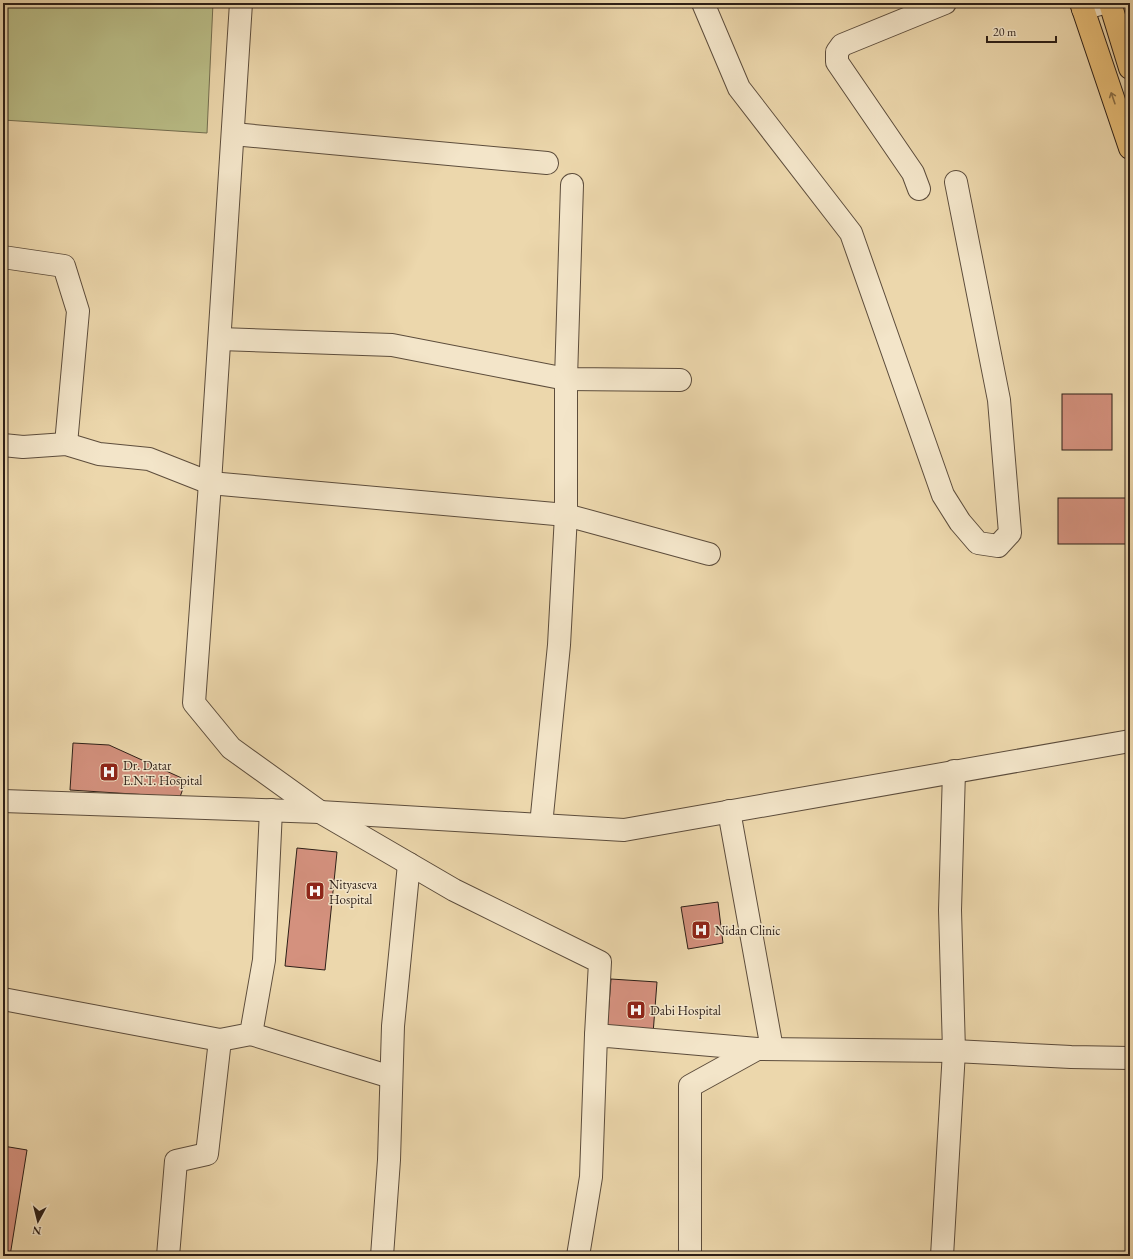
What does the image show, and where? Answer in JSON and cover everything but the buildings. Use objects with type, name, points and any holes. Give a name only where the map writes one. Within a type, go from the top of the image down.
[{"type":"main road","points":[[1110,3],[1130,68]]},
{"type":"main road","points":[[1089,5],[1130,148]]},
{"type":"street","points":[[241,3],[220,339],[194,703],[231,748],[320,812],[454,890],[600,962],[591,1177],[578,1256]]},
{"type":"street","points":[[703,3],[738,88],[851,233],[943,495],[960,522],[978,543],[998,546],[1010,533],[999,400],[956,182]]},
{"type":"street","points":[[919,189],[913,173],[837,62],[837,52],[842,45],[945,3]]},
{"type":"street","points":[[232,134],[547,163]]},
{"type":"street","points":[[541,825],[559,645],[566,515],[566,379],[572,185]]},
{"type":"street","points":[[3,257],[64,266],[78,311],[66,444]]},
{"type":"street","points":[[220,339],[392,345],[566,379],[680,380]]},
{"type":"street","points":[[3,445],[22,447],[66,444],[100,454],[149,458],[210,483],[566,515],[709,554]]},
{"type":"street","points":[[3,801],[320,812],[624,830],[1130,740]]},
{"type":"street","points":[[942,1256],[954,1051],[950,910],[954,771]]},
{"type":"street","points":[[251,1034],[264,960],[271,810]]},
{"type":"street","points":[[730,811],[764,1049]]},
{"type":"street","points":[[382,1256],[389,1160],[393,1026],[409,864]]},
{"type":"street","points":[[3,999],[220,1040],[251,1034],[391,1077]]},
{"type":"street","points":[[596,1036],[764,1049],[954,1051],[1071,1058],[1130,1058]]},
{"type":"street","points":[[168,1256],[176,1161],[207,1154],[220,1040]]},
{"type":"street","points":[[690,1256],[690,1086],[764,1049]]},
{"type":"green space","points":[[3,3],[213,3],[207,133],[3,120]]},
{"type":"place","name":"Dr. Datar E.N.T. Hospital","points":[[109,772]]},
{"type":"place","name":"Nityaseva Hospital","points":[[315,891]]},
{"type":"place","name":"Nidan Clinic","points":[[701,930]]},
{"type":"place","name":"Dabi Hospital","points":[[636,1010]]}]
